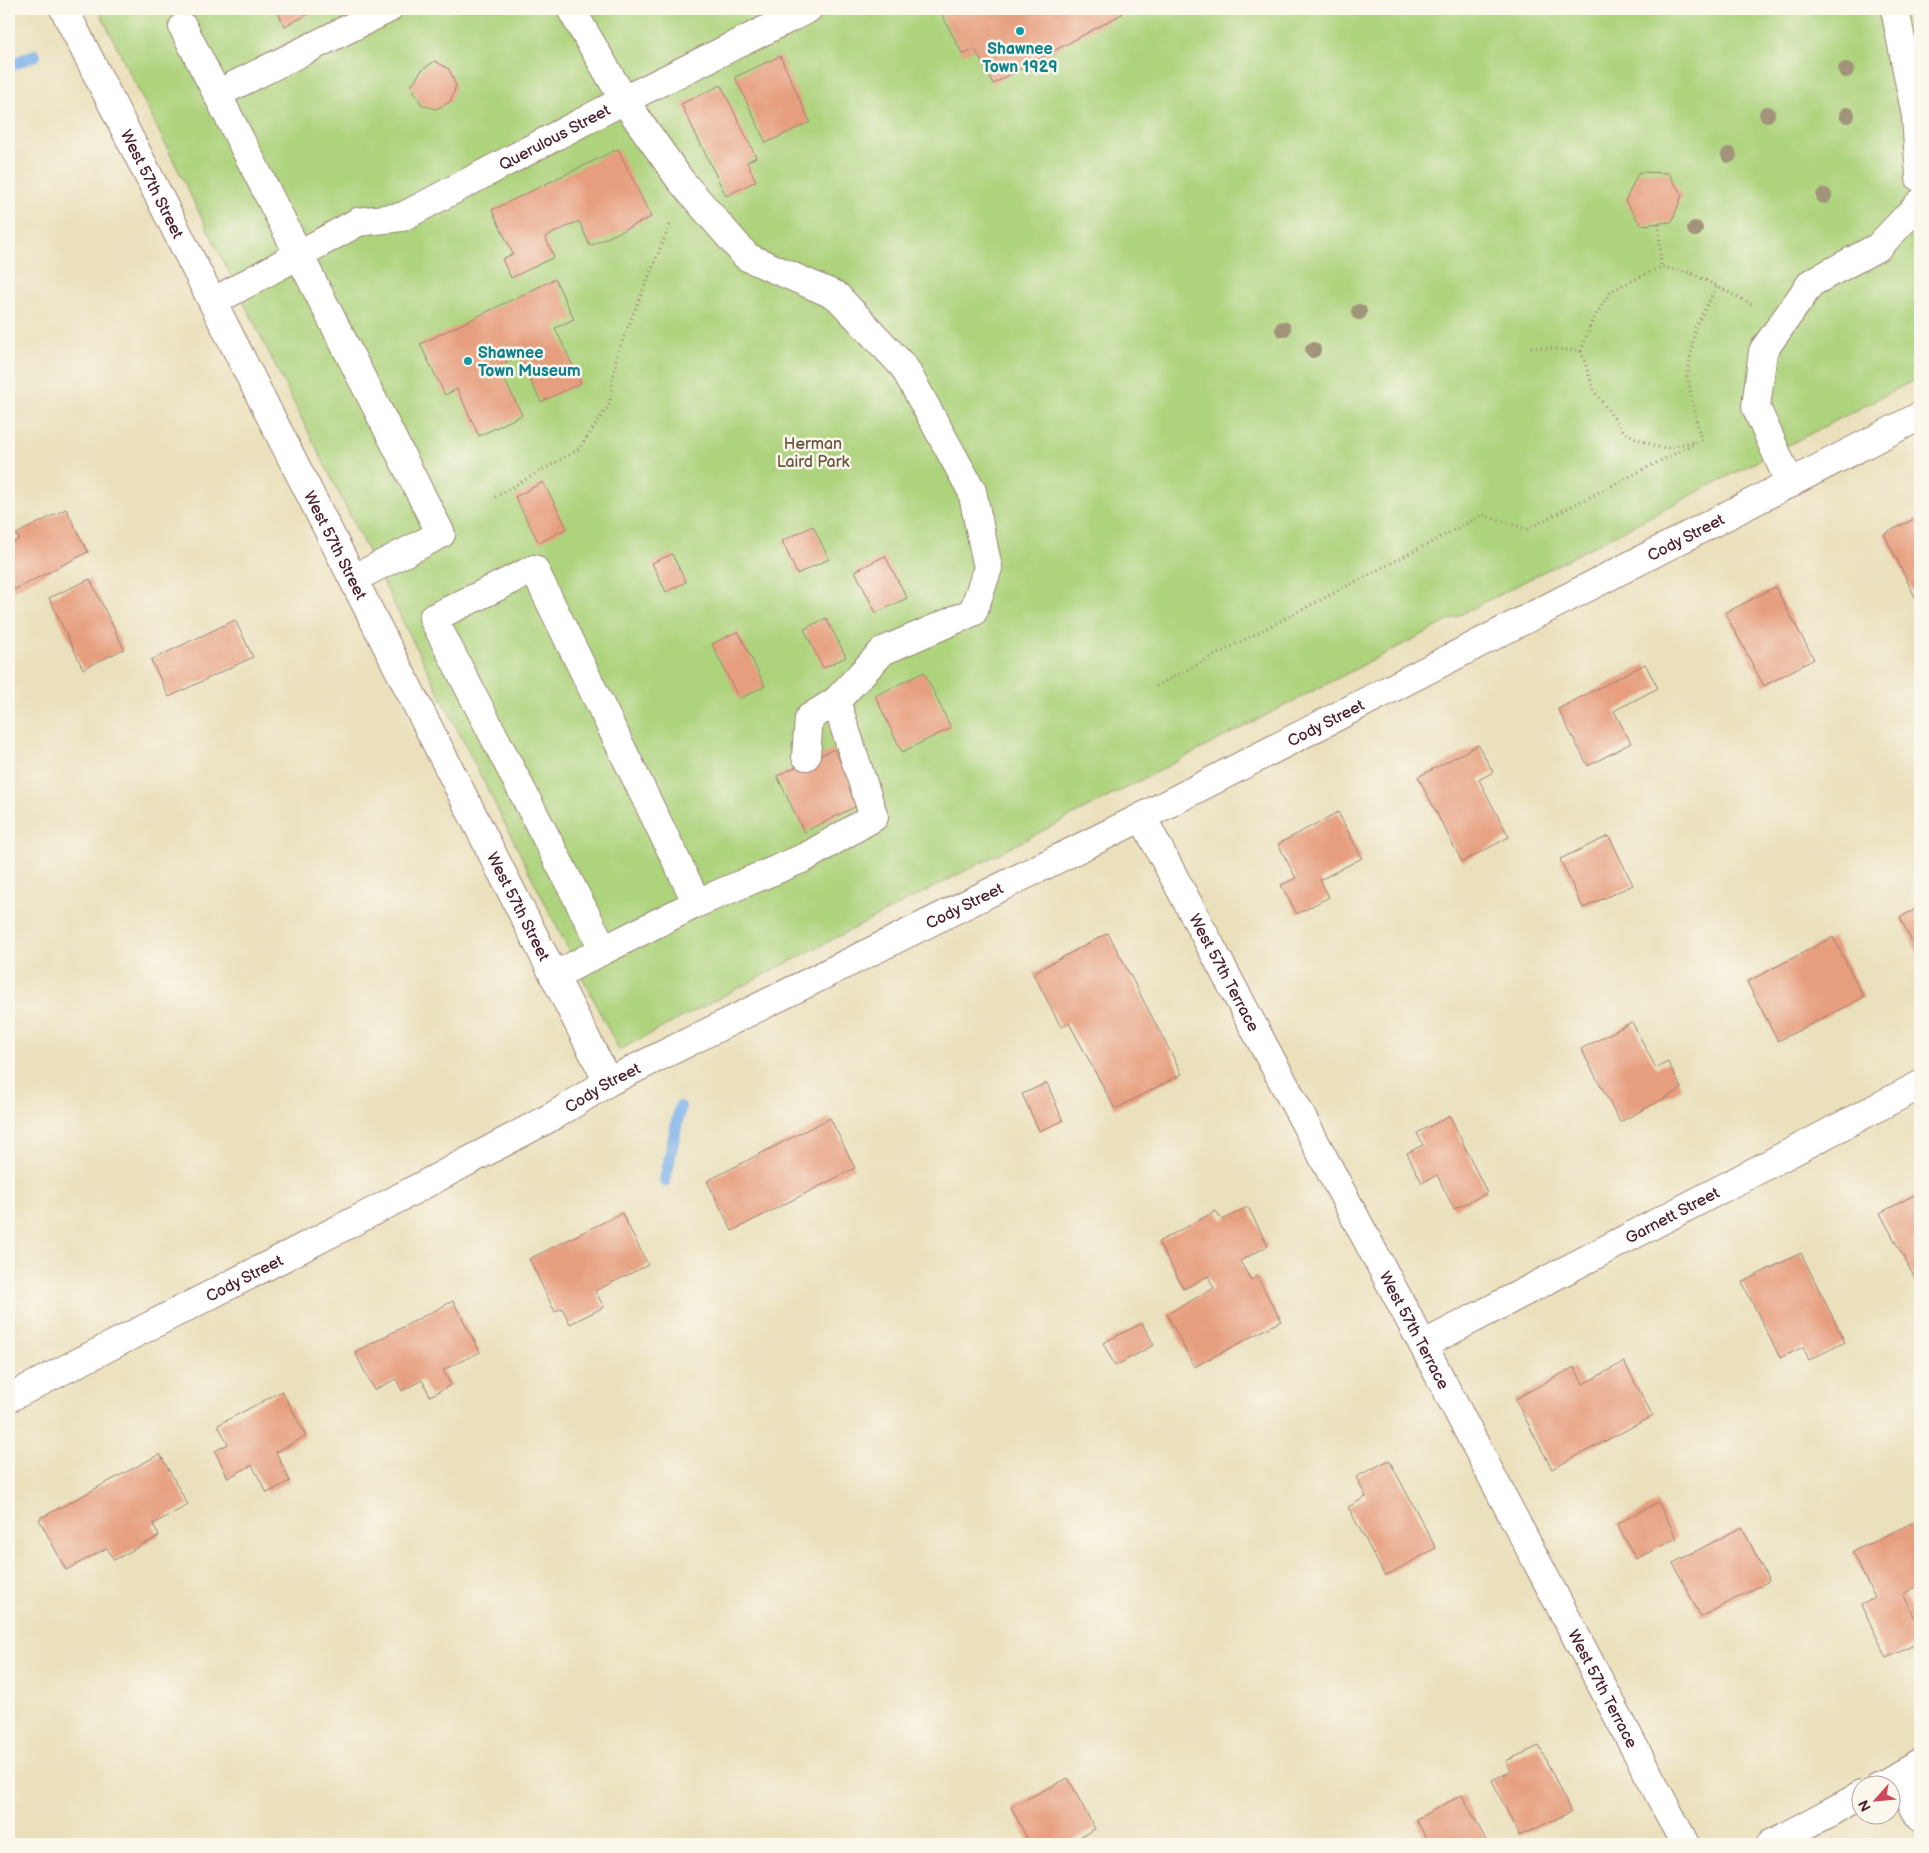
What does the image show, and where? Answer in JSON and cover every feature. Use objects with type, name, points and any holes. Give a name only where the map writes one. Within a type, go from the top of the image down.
[{"type":"street","name":"West 57th Street","points":[[64,9],[608,1082]]},
{"type":"street","points":[[217,94],[388,9]]},
{"type":"street","points":[[572,9],[624,100],[687,188],[747,257],[837,296],[904,367],[972,491],[988,568],[973,612],[883,651],[836,701],[809,718],[806,756]]},
{"type":"street","name":"Querulous Street","points":[[213,302],[358,222],[402,217],[624,100],[808,9]]},
{"type":"street","points":[[1895,9],[1916,116],[1920,178]]},
{"type":"street","points":[[183,27],[441,534],[353,579]]},
{"type":"street","points":[[1790,484],[1756,407],[1762,351],[1811,283],[1878,247],[1920,203]]},
{"type":"street","name":"Cody Street","points":[[9,1398],[382,1207],[555,1115],[608,1082],[1142,817],[1920,416]]},
{"type":"street","points":[[604,950],[433,618],[534,569],[696,903]]},
{"type":"street","points":[[554,976],[696,903],[806,857],[874,817],[836,701]]},
{"type":"street","name":"West 57th Terrace","points":[[1142,817],[1423,1345],[1685,1844]]},
{"type":"street","name":"Garnett Street","points":[[1423,1345],[1920,1085]]},
{"type":"street","points":[[1900,1775],[1920,1817]]},
{"type":"street","points":[[1771,1844],[1852,1801]]},
{"type":"path","points":[[495,497],[578,449],[609,405],[617,354],[680,199],[687,188]]},
{"type":"path","points":[[1659,224],[1661,267]]},
{"type":"path","points":[[1701,440],[1664,449],[1642,441],[1624,432],[1594,391],[1581,351],[1592,321],[1611,291],[1661,267],[1691,273],[1784,321]]},
{"type":"path","points":[[1701,440],[1687,377],[1695,328],[1717,286]]},
{"type":"path","points":[[1530,347],[1581,351]]},
{"type":"path","points":[[1156,686],[1483,515],[1527,529],[1701,440]]},
{"type":"green space","name":"Herman Laird Park","points":[[98,9],[1920,9],[1920,377],[619,1050],[385,586]]},
{"type":"building","points":[[276,9],[319,9],[285,26]]},
{"type":"building","name":"Shawnee Town 1929","points":[[939,9],[1120,9],[1122,14],[993,84],[975,49],[963,55]]},
{"type":"building","points":[[780,56],[810,122],[766,143],[735,77]]},
{"type":"building","points":[[435,61],[449,69],[456,86],[450,102],[436,109],[422,105],[411,86],[422,70]]},
{"type":"building","points":[[721,85],[756,157],[747,162],[756,181],[726,196],[681,104]]},
{"type":"building","points":[[618,149],[651,217],[590,246],[579,221],[545,237],[554,257],[511,278],[502,259],[513,254],[492,210]]},
{"type":"building","points":[[1639,172],[1668,173],[1682,195],[1672,222],[1641,225],[1625,201]]},
{"type":"building","name":"Shawnee Town Museum","points":[[555,279],[574,319],[555,328],[581,383],[541,402],[518,356],[498,366],[522,415],[479,436],[457,389],[445,395],[420,344]]},
{"type":"building","points":[[543,482],[567,528],[539,543],[515,497]]},
{"type":"building","points":[[66,509],[88,552],[14,590],[9,580],[9,544],[19,539],[16,534]]},
{"type":"building","points":[[1920,516],[1920,607],[1884,534]]},
{"type":"building","points":[[813,526],[829,559],[797,574],[782,541]]},
{"type":"building","points":[[672,554],[686,582],[666,592],[652,563]]},
{"type":"building","points":[[885,556],[907,598],[876,613],[855,571]]},
{"type":"building","points":[[90,579],[124,649],[83,669],[49,598]]},
{"type":"building","points":[[1775,587],[1814,659],[1764,686],[1725,613]]},
{"type":"building","points":[[826,618],[846,657],[823,668],[804,629]]},
{"type":"building","points":[[235,620],[253,657],[169,697],[151,660]]},
{"type":"building","points":[[738,631],[765,686],[739,699],[712,644]]},
{"type":"building","points":[[1645,664],[1658,688],[1614,711],[1631,743],[1588,766],[1558,709]]},
{"type":"building","points":[[924,672],[951,728],[902,752],[875,696]]},
{"type":"building","points":[[1478,745],[1493,772],[1479,780],[1509,837],[1462,862],[1418,777]]},
{"type":"building","points":[[834,749],[861,804],[804,832],[777,776]]},
{"type":"building","points":[[1338,812],[1362,858],[1320,880],[1329,897],[1297,914],[1281,885],[1296,878],[1278,844]]},
{"type":"building","points":[[1609,836],[1633,885],[1583,908],[1560,859]]},
{"type":"building","points":[[1920,907],[1920,959],[1900,917]]},
{"type":"building","points":[[1108,933],[1182,1074],[1115,1109],[1069,1023],[1061,1027],[1033,973]]},
{"type":"building","points":[[1833,937],[1864,997],[1778,1041],[1747,982]]},
{"type":"building","points":[[1632,1022],[1656,1068],[1668,1062],[1682,1089],[1620,1122],[1581,1049]]},
{"type":"building","points":[[1047,1083],[1063,1121],[1039,1131],[1022,1094]]},
{"type":"building","points":[[1450,1116],[1487,1193],[1454,1209],[1437,1175],[1422,1183],[1407,1153],[1423,1145],[1417,1133]]},
{"type":"building","points":[[830,1118],[855,1168],[732,1231],[707,1181]]},
{"type":"building","points":[[1920,1192],[1920,1288],[1880,1213]]},
{"type":"building","points":[[1248,1207],[1268,1246],[1240,1261],[1251,1280],[1257,1276],[1281,1321],[1194,1367],[1167,1314],[1214,1288],[1208,1276],[1184,1289],[1158,1242],[1216,1211],[1222,1220]]},
{"type":"building","points":[[622,1213],[648,1265],[595,1291],[604,1307],[570,1324],[562,1308],[555,1312],[529,1259]]},
{"type":"building","points":[[1801,1253],[1845,1342],[1809,1360],[1803,1347],[1780,1358],[1742,1282]]},
{"type":"building","points":[[453,1301],[480,1352],[443,1370],[451,1385],[430,1396],[422,1380],[402,1391],[396,1379],[374,1390],[355,1352]]},
{"type":"building","points":[[1142,1323],[1154,1345],[1115,1366],[1103,1343]]},
{"type":"building","points":[[1624,1362],[1653,1416],[1552,1469],[1515,1399],[1574,1367],[1583,1384]]},
{"type":"building","points":[[282,1391],[306,1436],[276,1452],[290,1481],[267,1493],[252,1465],[228,1478],[215,1451],[228,1444],[218,1425]]},
{"type":"building","points":[[160,1454],[188,1505],[153,1524],[159,1536],[114,1560],[107,1548],[66,1570],[39,1519]]},
{"type":"building","points":[[1389,1460],[1436,1548],[1385,1576],[1348,1507],[1366,1497],[1356,1477]]},
{"type":"building","points":[[1658,1502],[1677,1538],[1636,1559],[1617,1524]]},
{"type":"building","points":[[1920,1519],[1920,1585],[1903,1594],[1920,1628],[1920,1642],[1887,1658],[1861,1605],[1875,1598],[1852,1552]]},
{"type":"building","points":[[1742,1527],[1769,1581],[1701,1617],[1673,1563]]},
{"type":"building","points":[[1539,1746],[1571,1812],[1519,1836],[1492,1780],[1511,1771],[1506,1761]]},
{"type":"building","points":[[1068,1778],[1095,1829],[1066,1844],[1030,1844],[1011,1807]]},
{"type":"building","points":[[1462,1795],[1488,1844],[1429,1844],[1416,1819]]},
{"type":"waterway","points":[[9,66],[35,55]]},
{"type":"waterway","points":[[665,1181],[680,1107]]},
{"type":"place","name":"Shawnee Town 1929","points":[[1020,31]]},
{"type":"place","name":"Shawnee Town Museum","points":[[468,361]]}]
